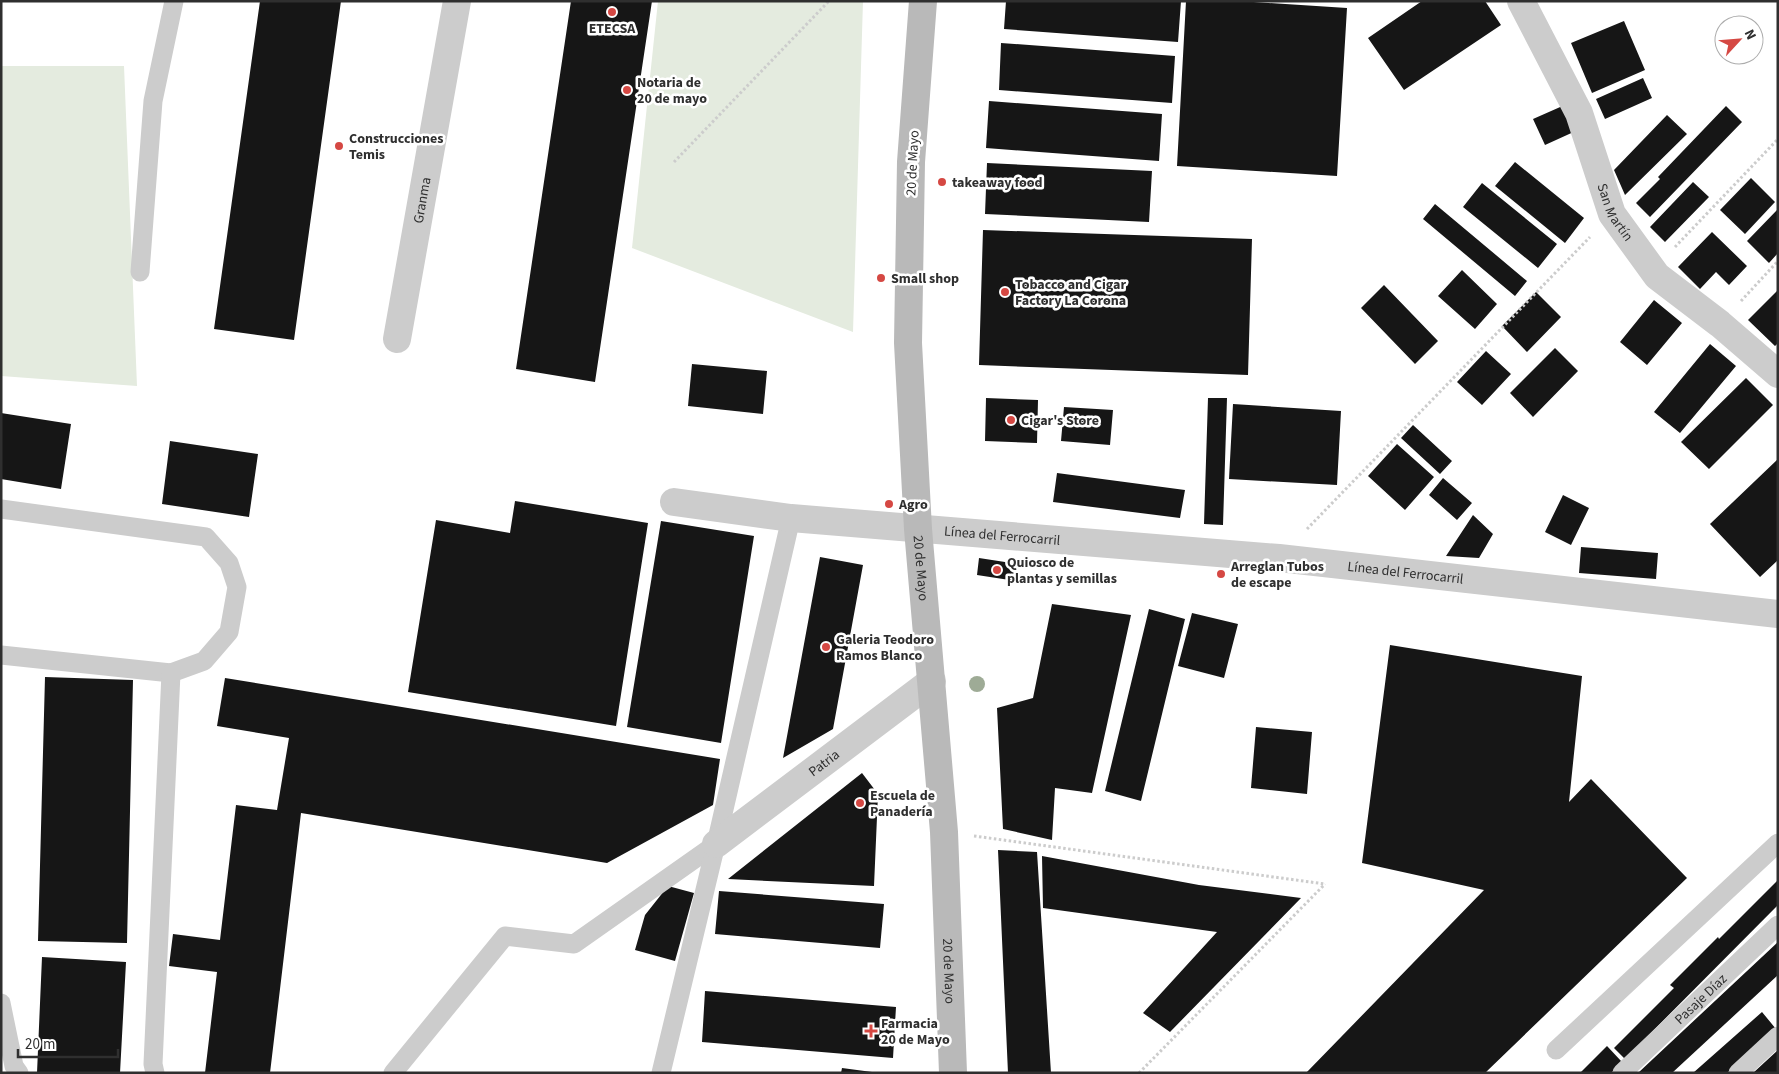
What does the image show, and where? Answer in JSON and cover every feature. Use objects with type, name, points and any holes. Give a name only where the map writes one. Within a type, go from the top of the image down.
[{"type":"main road","name":"20 de Mayo","points":[[923,1],[911,162],[908,344],[918,530],[944,832],[954,1073]]},
{"type":"street","name":"Granma","points":[[397,339],[458,1]]},
{"type":"street","name":"San Martín","points":[[1521,1],[1579,113],[1612,214],[1657,276],[1720,324],[1778,374]]},
{"type":"street","name":"Línea del Ferrocarril","points":[[674,502],[791,518],[918,530],[1279,558],[1778,614]]},
{"type":"street","name":"Patria","points":[[716,844],[932,681]]},
{"type":"lane","points":[[140,272],[152,101],[174,1]]},
{"type":"lane","points":[[1,509],[206,536],[229,563],[237,586],[229,632],[204,661],[171,672],[1,655]]},
{"type":"lane","points":[[661,1073],[791,518]]},
{"type":"lane","points":[[155,1073],[153,1064],[171,672]]},
{"type":"lane","points":[[1556,1050],[1778,843]]},
{"type":"lane","points":[[393,1073],[505,936],[574,944],[716,844]]},
{"type":"lane","name":"Pasaje Díaz","points":[[1622,1073],[1778,925]]},
{"type":"lane","points":[[1,1003],[14,1066],[19,1073]]},
{"type":"lane","points":[[1738,1073],[1778,1036]]},
{"type":"path","points":[[674,162],[829,1]]},
{"type":"path","points":[[1653,271],[1778,139]]},
{"type":"path","points":[[1279,558],[1612,214]]},
{"type":"path","points":[[1720,324],[1778,261]]},
{"type":"path","points":[[944,832],[1325,884],[1139,1073]]},
{"type":"shaded area","points":[[658,1],[863,1],[853,332],[632,248]]},
{"type":"shaded area","points":[[1,66],[124,66],[137,386],[1,376]]},
{"type":"building","points":[[260,1],[341,1],[294,340],[214,329]]},
{"type":"building","points":[[571,1],[652,1],[595,382],[516,369]]},
{"type":"building","points":[[1006,1],[1181,1],[1178,42],[1004,29]]},
{"type":"building","points":[[1186,1],[1239,1],[1347,8],[1337,176],[1177,166]]},
{"type":"building","points":[[1422,1],[1485,1],[1501,25],[1404,90],[1368,38]]},
{"type":"building","points":[[1624,21],[1645,70],[1592,93],[1571,43]]},
{"type":"building","points":[[1001,43],[1175,56],[1172,103],[999,90]]},
{"type":"building","points":[[1643,78],[1652,98],[1605,119],[1596,99]]},
{"type":"building","points":[[989,101],[1162,114],[1159,161],[986,148]]},
{"type":"building","points":[[1567,104],[1578,130],[1545,145],[1533,119]]},
{"type":"building","points":[[1726,106],[1742,122],[1650,217],[1636,203],[1660,179],[1658,177]]},
{"type":"building","points":[[1667,115],[1687,134],[1625,195],[1614,170]]},
{"type":"building","points":[[1515,162],[1584,218],[1565,243],[1495,186]]},
{"type":"building","points":[[987,163],[1152,171],[1149,222],[985,214]]},
{"type":"building","points":[[1751,178],[1775,202],[1745,234],[1720,210]]},
{"type":"building","points":[[1693,182],[1709,197],[1665,242],[1650,227]]},
{"type":"building","points":[[1482,183],[1557,244],[1538,268],[1463,207]]},
{"type":"building","points":[[1435,204],[1527,281],[1515,296],[1423,219]]},
{"type":"building","points":[[1778,209],[1778,253],[1769,263],[1747,241]]},
{"type":"building","points":[[983,230],[1252,239],[1248,375],[979,365]]},
{"type":"building","points":[[1712,232],[1747,266],[1729,285],[1716,272],[1700,289],[1678,267]]},
{"type":"building","points":[[1462,270],[1497,304],[1475,329],[1438,296]]},
{"type":"building","points":[[1384,285],[1438,341],[1415,364],[1361,308]]},
{"type":"building","points":[[1778,290],[1778,343],[1775,346],[1748,320]]},
{"type":"building","points":[[1536,292],[1561,317],[1527,352],[1502,326]]},
{"type":"building","points":[[1654,300],[1682,323],[1647,365],[1620,342]]},
{"type":"building","points":[[1710,344],[1736,366],[1680,433],[1654,412]]},
{"type":"building","points":[[1555,348],[1578,371],[1533,417],[1510,393]]},
{"type":"building","points":[[1486,351],[1511,374],[1482,405],[1457,382]]},
{"type":"building","points":[[692,364],[767,371],[763,414],[688,406]]},
{"type":"building","points":[[1746,378],[1773,405],[1709,469],[1681,442]]},
{"type":"building","name":"Cigar's Store","points":[[986,398],[1038,400],[1037,443],[985,441]]},
{"type":"building","points":[[1208,398],[1227,398],[1223,525],[1204,524]]},
{"type":"building","points":[[1233,404],[1341,411],[1337,485],[1229,479]]},
{"type":"building","points":[[1064,407],[1113,410],[1110,445],[1061,441]]},
{"type":"building","points":[[1,413],[71,424],[61,489],[1,479]]},
{"type":"building","points":[[1413,425],[1452,461],[1440,474],[1401,438]]},
{"type":"building","points":[[170,441],[258,454],[249,517],[162,504]]},
{"type":"building","points":[[1397,444],[1434,477],[1405,510],[1368,476]]},
{"type":"building","points":[[1778,459],[1778,560],[1760,577],[1710,524]]},
{"type":"building","points":[[1057,473],[1185,490],[1180,518],[1053,502]]},
{"type":"building","points":[[1443,478],[1472,503],[1457,520],[1429,495]]},
{"type":"building","points":[[1563,495],[1589,508],[1571,545],[1545,532]]},
{"type":"building","points":[[515,501],[648,523],[616,726],[408,692],[436,520],[510,533]]},
{"type":"building","points":[[1473,515],[1493,534],[1479,558],[1446,556]]},
{"type":"building","points":[[661,521],[754,536],[721,743],[627,727]]},
{"type":"building","points":[[1581,547],[1658,553],[1656,579],[1579,573]]},
{"type":"building","name":"Galeria Teodoro Ramos Blanco","points":[[820,557],[863,565],[833,729],[783,758]]},
{"type":"building","name":"Quiosco de plantas y semillas","points":[[979,558],[1018,564],[1016,581],[977,575]]},
{"type":"building","points":[[1052,604],[1131,615],[1092,793],[1055,788],[1052,840],[1003,829],[997,708],[1033,698]]},
{"type":"building","points":[[1149,609],[1185,619],[1141,801],[1105,791]]},
{"type":"building","points":[[1192,613],[1238,624],[1224,678],[1178,666]]},
{"type":"building","points":[[1390,645],[1582,676],[1569,802],[1591,779],[1687,878],[1485,1073],[1306,1073],[1484,890],[1362,863]]},
{"type":"building","points":[[45,677],[133,680],[127,943],[38,941]]},
{"type":"building","points":[[225,678],[720,759],[713,805],[607,863],[301,813],[270,1073],[205,1073],[217,972],[169,966],[173,934],[220,940],[236,805],[277,810],[289,738],[217,726]]},
{"type":"building","points":[[1256,727],[1312,732],[1307,794],[1251,788]]},
{"type":"building","points":[[862,773],[878,794],[874,886],[728,879]]},
{"type":"building","points":[[998,850],[1037,852],[1051,1073],[1008,1073]]},
{"type":"building","points":[[1042,856],[1199,885],[1301,898],[1170,1032],[1143,1013],[1217,932],[1043,908]]},
{"type":"building","points":[[1778,880],[1778,905],[1625,1059],[1614,1048],[1674,988],[1670,985]]},
{"type":"building","points":[[668,886],[694,893],[675,961],[635,950],[645,915]]},
{"type":"building","points":[[719,891],[884,904],[880,948],[715,934]]},
{"type":"building","points":[[1778,942],[1778,975],[1672,1073],[1638,1073]]},
{"type":"building","points":[[42,957],[126,962],[120,1073],[37,1073]]},
{"type":"building","points":[[705,991],[896,1007],[893,1058],[702,1042]]},
{"type":"building","points":[[1762,1012],[1776,1029],[1727,1073],[1693,1073]]},
{"type":"building","points":[[1607,1046],[1622,1062],[1611,1073],[1580,1073]]},
{"type":"building","points":[[1778,1050],[1778,1073],[1753,1073]]},
{"type":"building","points":[[842,1068],[872,1072],[872,1073],[841,1073]]},
{"type":"place","name":"ETECSA","points":[[612,12]]},
{"type":"place","name":"Notaria de 20 de mayo","points":[[627,90]]},
{"type":"place","name":"Construcciones Temis","points":[[339,146]]},
{"type":"place","name":"takeaway food","points":[[942,182]]},
{"type":"place","name":"Small shop","points":[[881,278]]},
{"type":"place","name":"Tobacco and Cigar Factory La Corona","points":[[1005,292]]},
{"type":"place","name":"Cigar's Store","points":[[1011,420]]},
{"type":"place","name":"Agro","points":[[889,504]]},
{"type":"place","name":"Quiosco de plantas y semillas","points":[[997,570]]},
{"type":"place","name":"Arreglan Tubos de escape","points":[[1221,574]]},
{"type":"place","name":"Galeria Teodoro Ramos Blanco","points":[[826,647]]},
{"type":"place","name":"Escuela de Panadería","points":[[860,803]]},
{"type":"place","name":"Farmacia 20 de Mayo","points":[[871,1031]]}]
